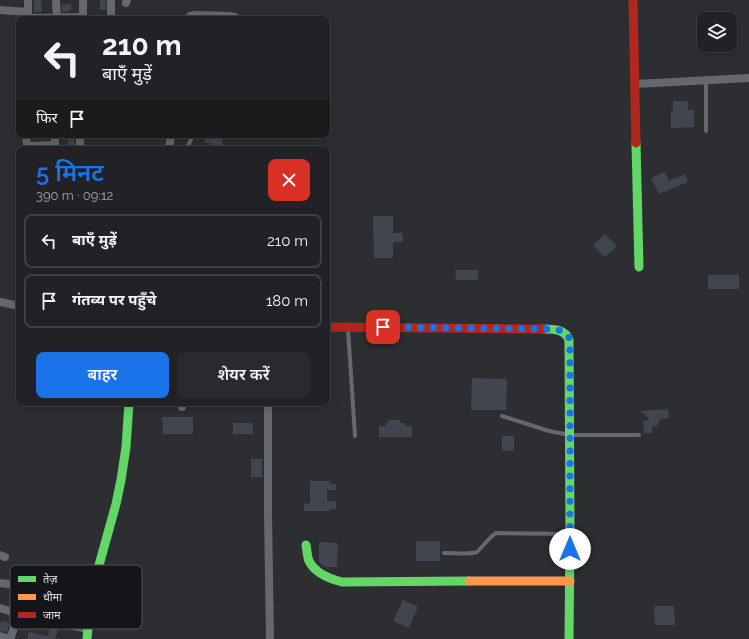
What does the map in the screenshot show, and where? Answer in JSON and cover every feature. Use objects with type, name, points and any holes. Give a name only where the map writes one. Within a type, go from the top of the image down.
[{"type":"street","points":[[0,10],[28,16],[28,0]]},
{"type":"street","points":[[56,0],[57,16]]},
{"type":"street","points":[[83,0],[83,16]]},
{"type":"street","points":[[111,0],[111,16]]},
{"type":"street","points":[[633,0],[640,267]]},
{"type":"street","points":[[190,16],[230,16]]},
{"type":"street","points":[[635,84],[749,78]]},
{"type":"street","points":[[30,146],[54,144],[55,138]]},
{"type":"street","points":[[80,138],[80,146]]},
{"type":"street","points":[[0,302],[16,305]]},
{"type":"street","points":[[330,327],[553,329],[563,332],[568,337],[570,340],[569,639]]},
{"type":"street","points":[[99,565],[125,461],[129,406]]},
{"type":"street","points":[[268,406],[270,639]]},
{"type":"street","points":[[306,545],[308,558],[312,565],[330,578],[342,582],[570,581]]},
{"type":"street","points":[[0,583],[10,584]]},
{"type":"street","points":[[0,608],[10,611]]},
{"type":"street","points":[[0,636],[10,639],[14,629]]},
{"type":"street","points":[[87,639],[88,629]]},
{"type":"lane","points":[[706,80],[706,131]]},
{"type":"lane","points":[[348,327],[355,436]]},
{"type":"lane","points":[[502,416],[554,432],[570,435],[639,435]]},
{"type":"lane","points":[[444,553],[475,553],[491,537],[500,533],[570,534]]},
{"type":"building","points":[[34,0],[41,0],[42,12],[34,12]]},
{"type":"building","points":[[100,0],[106,0],[106,10],[100,10]]},
{"type":"building","points":[[71,4],[71,10],[69,10],[69,12],[62,12],[62,5]]},
{"type":"building","points":[[673,101],[688,101],[688,110],[694,110],[694,127],[671,128],[671,110],[673,110]]},
{"type":"building","points":[[68,138],[74,138],[75,146],[68,146]]},
{"type":"building","points":[[205,138],[222,139],[222,146],[211,146],[211,143],[205,143]]},
{"type":"building","points":[[665,172],[669,181],[685,174],[688,182],[659,194],[651,178]]},
{"type":"building","points":[[373,216],[393,216],[393,233],[403,233],[403,242],[393,242],[393,258],[374,258]]},
{"type":"building","points":[[605,234],[617,246],[605,257],[593,245]]},
{"type":"building","points":[[455,270],[478,270],[478,280],[456,280]]},
{"type":"building","points":[[708,275],[739,275],[739,289],[708,289]]},
{"type":"building","points":[[472,378],[507,379],[506,410],[471,410]]},
{"type":"building","points":[[668,409],[669,418],[660,419],[658,425],[652,427],[652,433],[644,433],[643,421],[650,420],[641,411]]},
{"type":"building","points":[[162,417],[193,417],[193,434],[163,434]]},
{"type":"building","points":[[388,420],[400,420],[400,423],[405,423],[405,426],[412,426],[412,437],[379,437],[379,426],[386,426]]},
{"type":"building","points":[[233,423],[253,423],[253,434],[233,434]]},
{"type":"building","points":[[502,436],[514,436],[514,451],[502,451]]},
{"type":"building","points":[[251,459],[262,459],[262,477],[251,477]]},
{"type":"building","points":[[310,481],[330,481],[330,484],[336,484],[336,490],[327,490],[327,501],[336,501],[336,509],[330,509],[330,511],[304,511],[304,503],[310,504]]},
{"type":"building","points":[[416,541],[440,541],[440,561],[416,561]]},
{"type":"building","points":[[319,542],[338,543],[337,567],[325,567],[319,562]]},
{"type":"building","points":[[403,600],[418,607],[409,628],[393,621]]},
{"type":"building","points":[[654,606],[674,606],[675,625],[655,625]]},
{"type":"building","points":[[1,621],[10,623],[7,632],[0,631]]},
{"type":"building","points":[[50,629],[58,629],[55,639],[27,639],[29,632],[48,636]]},
{"type":"traffic: fast","points":[[636,143],[639,267]]},
{"type":"traffic: fast","points":[[543,329],[562,332],[569,340],[569,639]]},
{"type":"traffic: fast","points":[[99,565],[121,480],[126,447],[129,406]]},
{"type":"traffic: fast","points":[[306,545],[309,561],[315,569],[328,577],[342,582],[469,581]]},
{"type":"traffic: fast","points":[[87,639],[88,629]]},
{"type":"traffic: slow","points":[[469,581],[570,581]]},
{"type":"traffic: jam","points":[[633,0],[636,143]]},
{"type":"traffic: jam","points":[[330,327],[543,329]]},
{"type":"route","points":[[383,327],[553,329],[566,334],[570,340],[570,549]]}]
